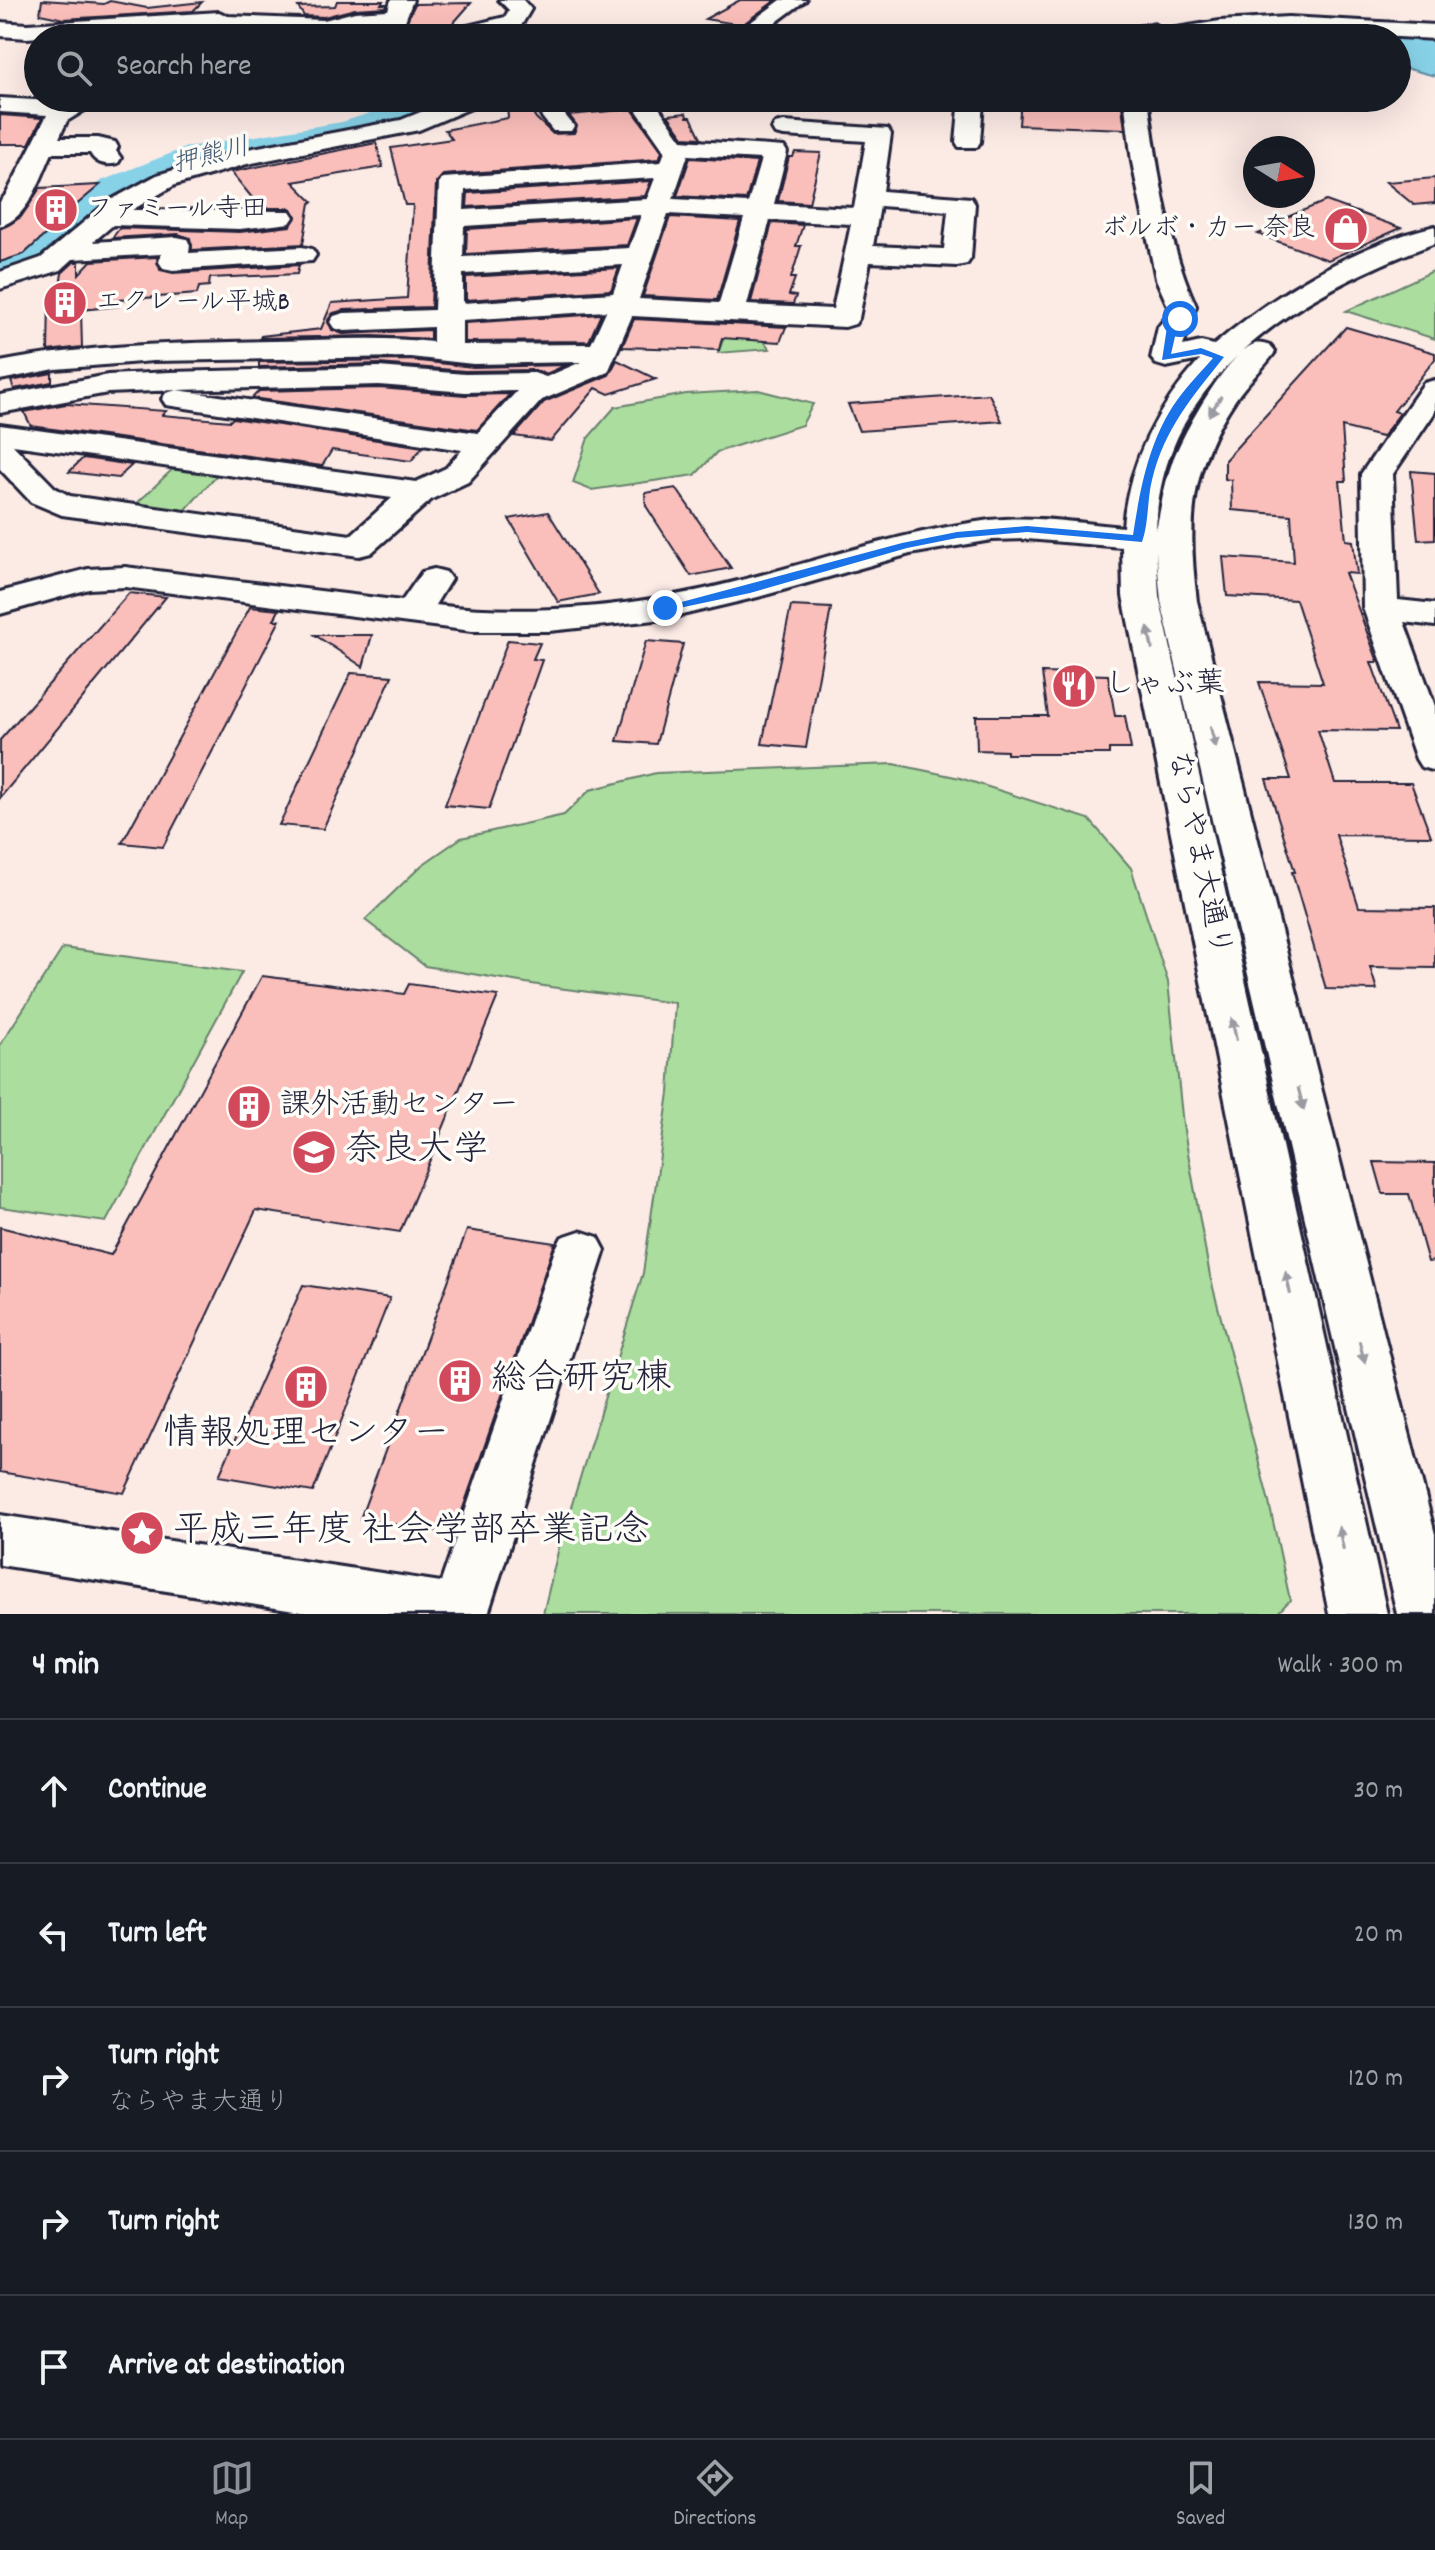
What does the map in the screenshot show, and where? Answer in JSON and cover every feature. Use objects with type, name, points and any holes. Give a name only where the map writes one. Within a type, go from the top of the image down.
[{"type":"street","points":[[501,24],[513,21],[520,9],[510,0]]},
{"type":"street","points":[[760,24],[795,0]]},
{"type":"street","points":[[1298,16],[1366,24]]},
{"type":"street","points":[[1246,24],[1298,16],[1435,24]]},
{"type":"street","points":[[339,24],[355,18],[400,18]]},
{"type":"street","points":[[137,24],[215,19],[254,24]]},
{"type":"street","points":[[0,29],[24,31]]},
{"type":"street","points":[[1411,29],[1435,32]]},
{"type":"street","points":[[0,50],[14,45],[24,34]]},
{"type":"street","points":[[0,105],[24,105]]},
{"type":"street","points":[[0,218],[19,196],[57,117],[67,112]]},
{"type":"street","points":[[0,281],[24,276],[51,264],[139,193],[200,168],[327,137],[410,125],[441,112]]},
{"type":"street","points":[[550,112],[562,126]]},
{"type":"street","points":[[0,450],[43,495],[62,505],[359,546],[420,492],[457,475],[531,394],[597,366],[623,304],[672,158],[647,112]]},
{"type":"street","points":[[300,324],[623,304],[845,318],[884,112]]},
{"type":"street","points":[[968,142],[970,112]]},
{"type":"street","points":[[1138,112],[1144,162],[1170,279],[1182,306],[1180,319],[1172,327],[1166,358],[1201,351],[1219,357]]},
{"type":"street","points":[[447,352],[452,183],[672,158],[781,137],[879,134]]},
{"type":"street","points":[[327,137],[337,166]]},
{"type":"street","points":[[731,312],[781,137]]},
{"type":"street","points":[[44,146],[98,145],[106,147],[102,153],[109,158]]},
{"type":"street","points":[[451,219],[658,206],[758,212],[962,204],[957,258],[858,253]]},
{"type":"street","points":[[107,217],[240,221],[281,217]]},
{"type":"street","name":"ならやま大通り","points":[[1426,1614],[1179,601],[1156,541],[1147,479],[1165,431],[1187,394],[1240,337],[1284,304],[1341,272],[1435,234]]},
{"type":"street","points":[[70,251],[177,245],[173,262],[302,255]]},
{"type":"street","name":"ならやま大通り","points":[[1358,1614],[1141,596],[1156,541],[1176,510],[1190,452],[1215,405],[1233,381],[1257,354],[1318,307],[1365,280],[1435,251]]},
{"type":"street","points":[[450,266],[640,256]]},
{"type":"street","points":[[0,371],[55,360],[153,352],[365,348],[473,355],[602,353]]},
{"type":"street","points":[[0,404],[93,387],[170,381],[379,376],[465,383],[558,382]]},
{"type":"street","points":[[93,387],[485,444]]},
{"type":"street","points":[[1435,389],[1377,474],[1381,608],[1426,714],[1435,759]]},
{"type":"street","points":[[0,434],[420,492]]},
{"type":"street","points":[[0,603],[88,579],[125,577],[472,620],[549,620],[665,608],[746,590],[906,545],[992,530],[1027,529],[1156,541]]},
{"type":"street","points":[[412,613],[434,579]]},
{"type":"street","points":[[1381,608],[1435,615]]},
{"type":"street","points":[[0,1540],[459,1612],[580,1250]]},
{"type":"green space","points":[[1435,270],[1435,339],[1346,311]]},
{"type":"green space","points":[[733,315],[756,316],[758,334],[770,349],[718,353]]},
{"type":"green space","points":[[758,390],[813,404],[802,425],[717,452],[695,475],[591,490],[573,483],[588,438],[615,407],[686,394]]},
{"type":"green space","points":[[180,462],[224,467],[181,515],[133,507]]},
{"type":"green space","points":[[894,764],[960,778],[1089,819],[1131,868],[1168,982],[1183,1125],[1210,1276],[1268,1498],[1290,1600],[1277,1614],[543,1614],[560,1543],[643,1273],[669,1093],[675,1003],[550,987],[425,966],[365,920],[422,865],[461,838],[564,815],[590,790],[656,773]]},
{"type":"green space","points":[[63,948],[242,972],[106,1222],[0,1207],[0,1045]]},
{"type":"water","points":[[1411,35],[1435,37],[1435,76],[1411,70]]},
{"type":"building","points":[[42,0],[104,4],[110,1],[147,8],[202,2],[193,11],[64,19],[40,14]]},
{"type":"building","points":[[740,0],[776,0],[743,24],[705,19]]},
{"type":"building","points":[[337,1],[383,1],[381,4],[387,4],[386,7],[355,9],[324,17],[304,16],[298,7],[335,6]]},
{"type":"building","points":[[471,3],[453,24],[405,24],[415,4]]},
{"type":"building","points":[[508,112],[532,112],[553,134],[574,133],[577,126],[569,115],[634,112],[662,151],[659,159],[443,175],[436,183],[431,307],[344,310],[333,313],[328,320],[332,330],[343,334],[430,330],[430,339],[373,336],[260,338],[321,329],[332,303],[407,298],[413,205],[405,205],[391,148],[452,139],[445,130],[508,118]]},
{"type":"building","points":[[1020,112],[1123,112],[1125,129],[1019,125]]},
{"type":"building","points":[[686,113],[701,138],[684,137],[668,115]]},
{"type":"building","points":[[0,115],[42,118],[29,144],[0,144]]},
{"type":"building","points":[[376,143],[383,167],[293,182],[313,202],[310,203],[303,244],[192,250],[190,238],[178,234],[112,238],[120,228],[240,232],[290,226],[296,215],[290,208],[226,208],[258,205],[231,172]]},
{"type":"building","points":[[795,152],[821,153],[809,203],[778,201],[789,157],[793,157]]},
{"type":"building","points":[[690,158],[757,162],[746,200],[677,196]]},
{"type":"building","points":[[1435,178],[1435,203],[1414,205],[1386,182]]},
{"type":"building","points":[[651,181],[645,196],[467,207],[468,193]]},
{"type":"building","points":[[100,185],[24,254],[0,262],[0,229],[21,217],[40,188]]},
{"type":"building","name":"ボルボ・カー 奈良","points":[[1326,201],[1401,228],[1328,260],[1258,234],[1281,225],[1275,222]]},
{"type":"building","points":[[670,217],[740,221],[717,300],[643,296]]},
{"type":"building","points":[[637,218],[627,245],[466,254],[467,229]]},
{"type":"building","points":[[772,223],[803,225],[796,246],[801,246],[791,278],[795,278],[789,295],[796,296],[793,304],[751,302]]},
{"type":"building","points":[[157,257],[160,270],[173,273],[299,265],[297,274],[210,278],[209,286],[199,287],[197,294],[119,300],[119,306],[81,310],[82,347],[48,351],[49,301],[58,300],[62,273],[74,262],[79,262],[79,274],[91,261]]},
{"type":"building","points":[[619,268],[611,290],[466,300],[466,277]]},
{"type":"building","points":[[601,314],[589,341],[465,342],[465,323]]},
{"type":"building","points":[[634,319],[786,327],[780,342],[722,338],[719,350],[622,347]]},
{"type":"building","points":[[1346,327],[1435,353],[1435,359],[1394,411],[1400,413],[1382,437],[1342,427],[1346,481],[1340,481],[1346,540],[1353,541],[1357,574],[1345,573],[1378,662],[1371,662],[1396,731],[1318,730],[1335,783],[1411,783],[1431,836],[1336,835],[1359,907],[1435,908],[1435,968],[1370,967],[1377,990],[1326,989],[1266,779],[1291,779],[1259,682],[1323,683],[1296,600],[1227,596],[1223,557],[1294,562],[1291,515],[1232,510],[1231,480],[1225,479],[1225,460]]},
{"type":"building","points":[[410,360],[473,367],[566,365],[546,374],[534,370],[465,371],[379,364],[259,367],[259,362]]},
{"type":"building","points":[[617,360],[656,379],[609,394],[596,388],[551,441],[514,436],[544,402],[609,375]]},
{"type":"building","points":[[52,373],[52,382],[14,389],[11,381]]},
{"type":"building","points":[[379,388],[465,395],[510,394],[477,430],[252,398],[259,391]]},
{"type":"building","points":[[989,394],[1002,421],[859,431],[848,404]]},
{"type":"building","points":[[66,404],[166,411],[162,415],[230,421],[233,418],[423,447],[411,461],[332,450],[322,466],[31,426],[24,412]]},
{"type":"building","points":[[83,458],[132,465],[118,478],[69,472]]},
{"type":"building","points":[[1411,471],[1435,473],[1435,539],[1418,540]]},
{"type":"building","points":[[676,488],[731,568],[691,576],[646,506],[645,493]]},
{"type":"building","points":[[548,512],[599,594],[558,602],[509,519]]},
{"type":"building","points":[[129,593],[166,597],[0,798],[0,740]]},
{"type":"building","points":[[791,606],[831,608],[806,748],[762,744]]},
{"type":"building","points":[[250,607],[279,610],[274,620],[280,620],[163,847],[122,843]]},
{"type":"building","points":[[315,635],[372,635],[363,667]]},
{"type":"building","points":[[508,640],[540,643],[533,659],[542,660],[489,809],[445,805]]},
{"type":"building","points":[[646,641],[683,644],[656,744],[617,741]]},
{"type":"building","points":[[351,673],[392,676],[323,829],[279,825]]},
{"type":"building","points":[[1042,673],[1108,675],[1115,716],[1125,716],[1131,749],[1109,749],[1109,754],[1007,754],[1007,751],[977,750],[976,716],[1048,716]]},
{"type":"building","points":[[262,976],[404,994],[409,984],[498,996],[400,1232],[256,1210],[124,1493],[0,1472],[0,1227],[111,1255]]},
{"type":"building","points":[[1374,1162],[1435,1163],[1435,1261],[1428,1262],[1409,1194],[1383,1194]]},
{"type":"building","name":"総合研究棟","points":[[467,1230],[555,1243],[454,1534],[360,1519]]},
{"type":"building","name":"情報処理センター","points":[[303,1285],[390,1298],[313,1492],[219,1476]]},
{"type":"waterway","name":"押熊川","points":[[0,271],[40,250],[76,213],[113,188],[199,154],[347,131],[406,112]]},
{"type":"place","name":"ファミール寺田","points":[[56,210]]},
{"type":"place","name":"ボルボ・カー 奈良","points":[[1346,229]]},
{"type":"place","name":"エクレール平城B","points":[[65,303]]},
{"type":"place","name":"しゃぶ葉","points":[[1074,686]]},
{"type":"place","name":"課外活動センター","points":[[249,1107]]},
{"type":"place","name":"奈良大学","points":[[314,1152]]},
{"type":"place","name":"総合研究棟","points":[[460,1381]]},
{"type":"place","name":"情報処理センター","points":[[306,1387]]},
{"type":"place","name":"平成三年度 社会学部卒業記念","points":[[142,1533]]},
{"type":"route","points":[[665,608],[746,590],[906,545],[957,535],[1027,529],[1138,539],[1147,479],[1165,431],[1178,406],[1219,357],[1201,351],[1166,358],[1172,327],[1180,319]]}]
